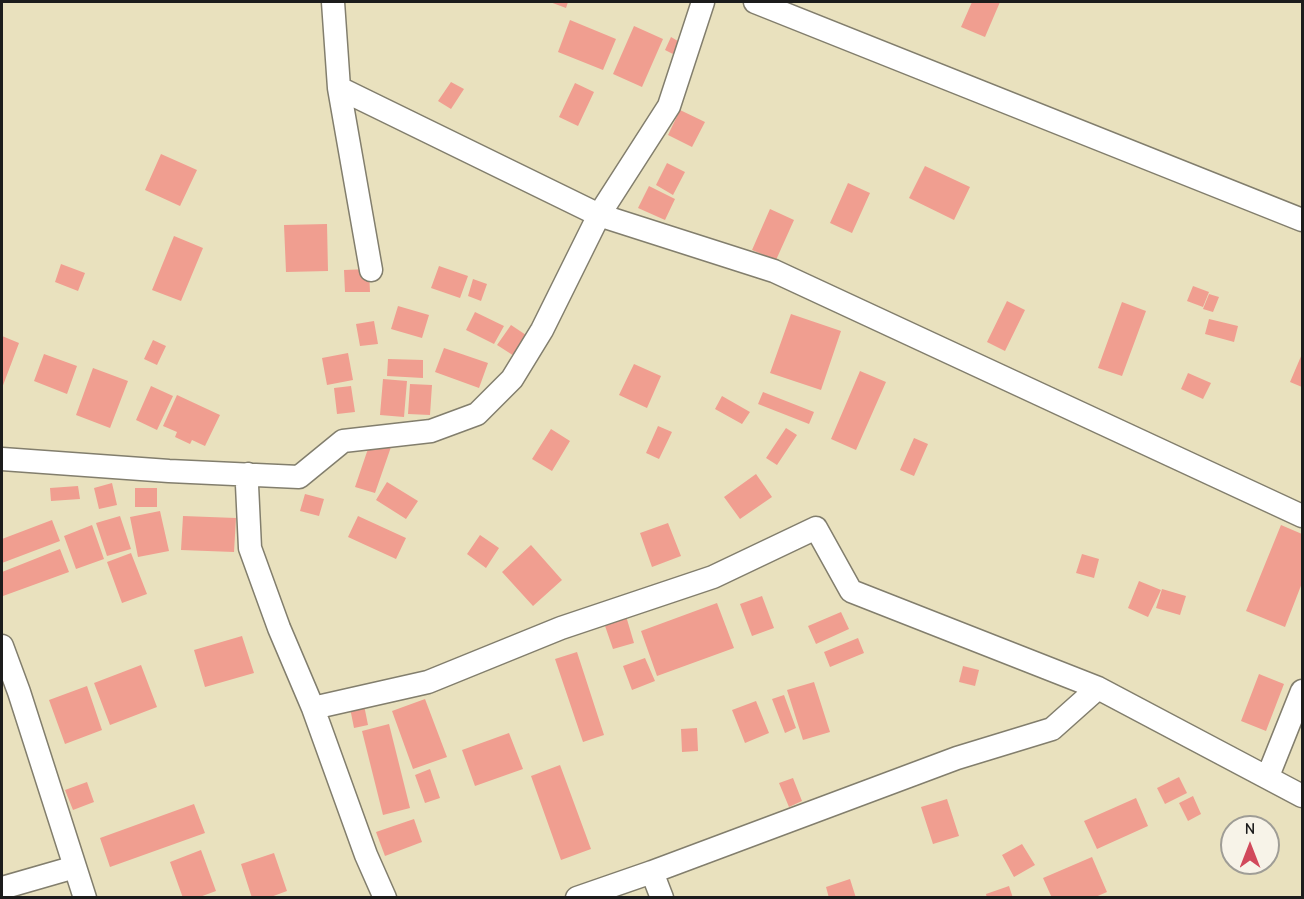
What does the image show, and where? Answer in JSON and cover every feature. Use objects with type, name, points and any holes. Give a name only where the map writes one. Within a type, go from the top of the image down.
[{"type":"street","points":[[333,2],[339,88],[371,270]]},
{"type":"street","points":[[2,459],[169,471],[299,477],[343,441],[431,431],[477,414],[512,379],[542,330],[600,215],[669,106],[704,2]]},
{"type":"street","points":[[755,2],[1302,220]]},
{"type":"street","points":[[339,88],[600,215],[774,271],[1302,516]]},
{"type":"street","points":[[248,474],[250,548],[279,628],[313,708],[366,855],[385,897]]},
{"type":"street","points":[[313,708],[428,682],[561,628],[713,577],[816,528],[851,591],[1098,688],[1302,796]]},
{"type":"street","points":[[2,646],[85,897]]},
{"type":"street","points":[[577,897],[652,872],[957,758],[1052,729],[1098,688]]},
{"type":"street","points":[[1268,777],[1302,691]]},
{"type":"street","points":[[2,888],[75,867]]},
{"type":"street","points":[[652,872],[662,897]]},
{"type":"building","points":[[550,2],[568,2],[566,8]]},
{"type":"building","points":[[972,2],[1000,2],[985,37],[961,27]]},
{"type":"building","points":[[570,20],[616,39],[603,70],[558,52]]},
{"type":"building","points":[[634,26],[663,39],[642,87],[613,74]]},
{"type":"building","points":[[671,37],[683,44],[677,56],[665,50]]},
{"type":"building","points":[[451,82],[464,89],[451,109],[438,101]]},
{"type":"building","points":[[575,83],[594,92],[578,126],[559,117]]},
{"type":"building","points":[[680,110],[705,122],[692,147],[668,135]]},
{"type":"building","points":[[161,154],[197,170],[180,206],[145,190]]},
{"type":"building","points":[[667,163],[685,172],[673,195],[656,185]]},
{"type":"building","points":[[925,166],[970,187],[954,220],[909,198]]},
{"type":"building","points":[[848,183],[870,193],[852,233],[830,223]]},
{"type":"building","points":[[649,186],[675,199],[665,220],[638,208]]},
{"type":"building","points":[[770,209],[794,220],[776,260],[752,250]]},
{"type":"building","points":[[327,224],[328,271],[286,272],[284,225]]},
{"type":"building","points":[[174,236],[203,248],[181,301],[152,290]]},
{"type":"building","points":[[61,264],[85,273],[78,291],[55,282]]},
{"type":"building","points":[[439,266],[468,276],[460,298],[431,288]]},
{"type":"building","points":[[369,269],[370,292],[345,292],[344,270]]},
{"type":"building","points":[[473,279],[487,284],[481,301],[468,296]]},
{"type":"building","points":[[1193,286],[1209,292],[1203,307],[1187,301]]},
{"type":"building","points":[[1209,294],[1219,297],[1213,312],[1203,309]]},
{"type":"building","points":[[1007,301],[1025,310],[1005,351],[987,342]]},
{"type":"building","points":[[1122,302],[1146,311],[1122,376],[1098,368]]},
{"type":"building","points":[[398,306],[429,315],[422,338],[391,329]]},
{"type":"building","points":[[475,312],[504,326],[494,344],[466,330]]},
{"type":"building","points":[[791,314],[841,331],[821,390],[770,373]]},
{"type":"building","points":[[1209,319],[1238,326],[1234,342],[1205,334]]},
{"type":"building","points":[[374,321],[378,344],[360,346],[356,324]]},
{"type":"building","points":[[511,325],[535,341],[522,361],[497,345]]},
{"type":"building","points":[[2,336],[19,343],[2,388]]},
{"type":"building","points":[[153,340],[166,346],[157,365],[144,359]]},
{"type":"building","points":[[444,348],[488,363],[479,388],[435,372]]},
{"type":"building","points":[[348,353],[353,380],[327,385],[322,358]]},
{"type":"building","points":[[44,354],[77,366],[67,394],[34,381]]},
{"type":"building","points":[[1302,354],[1302,387],[1290,382]]},
{"type":"building","points":[[388,359],[423,360],[423,378],[387,376]]},
{"type":"building","points":[[634,364],[661,376],[647,408],[619,395]]},
{"type":"building","points":[[93,368],[128,381],[110,428],[76,415]]},
{"type":"building","points":[[860,371],[886,382],[856,450],[831,439]]},
{"type":"building","points":[[1188,373],[1211,383],[1203,399],[1181,389]]},
{"type":"building","points":[[383,379],[407,381],[404,417],[380,415]]},
{"type":"building","points":[[410,384],[432,385],[430,415],[408,414]]},
{"type":"building","points":[[151,386],[173,396],[157,430],[136,420]]},
{"type":"building","points":[[351,386],[355,412],[337,414],[334,388]]},
{"type":"building","points":[[763,392],[814,412],[809,424],[758,404]]},
{"type":"building","points":[[177,395],[220,415],[205,446],[192,440],[190,444],[175,437],[177,432],[163,426]]},
{"type":"building","points":[[722,396],[750,412],[742,424],[715,409]]},
{"type":"building","points":[[658,426],[672,432],[659,459],[646,453]]},
{"type":"building","points":[[786,428],[797,435],[777,465],[766,458]]},
{"type":"building","points":[[551,429],[570,441],[552,471],[532,459]]},
{"type":"building","points":[[914,438],[928,444],[914,476],[900,470]]},
{"type":"building","points":[[371,440],[391,447],[375,493],[355,487]]},
{"type":"building","points":[[756,474],[772,497],[740,519],[724,497]]},
{"type":"building","points":[[387,482],[418,501],[406,519],[376,500]]},
{"type":"building","points":[[112,483],[117,505],[99,509],[94,488]]},
{"type":"building","points":[[78,486],[80,499],[51,501],[50,488]]},
{"type":"building","points":[[135,488],[157,488],[157,507],[135,507]]},
{"type":"building","points":[[305,494],[324,499],[319,516],[300,511]]},
{"type":"building","points":[[160,511],[169,551],[138,557],[130,517]]},
{"type":"building","points":[[120,516],[131,549],[107,556],[96,523]]},
{"type":"building","points":[[183,516],[236,518],[234,552],[181,550]]},
{"type":"building","points":[[358,516],[406,538],[396,559],[348,537]]},
{"type":"building","points":[[52,520],[60,541],[2,563],[2,539]]},
{"type":"building","points":[[668,523],[681,556],[652,567],[640,533]]},
{"type":"building","points":[[92,525],[104,559],[76,569],[64,536]]},
{"type":"building","points":[[1281,525],[1302,534],[1302,583],[1285,627],[1246,611]]},
{"type":"building","points":[[480,535],[499,548],[486,568],[467,554]]},
{"type":"building","points":[[531,545],[562,580],[533,606],[502,572]]},
{"type":"building","points":[[60,549],[69,572],[3,596],[2,572]]},
{"type":"building","points":[[131,553],[147,594],[122,603],[107,562]]},
{"type":"building","points":[[1082,554],[1099,559],[1094,578],[1076,573]]},
{"type":"building","points":[[1139,581],[1161,590],[1148,617],[1128,608]]},
{"type":"building","points":[[1162,589],[1186,596],[1180,615],[1156,608]]},
{"type":"building","points":[[762,596],[774,628],[752,636],[740,604]]},
{"type":"building","points":[[717,603],[734,648],[657,676],[641,631]]},
{"type":"building","points":[[841,612],[849,629],[816,644],[808,626]]},
{"type":"building","points":[[626,616],[634,643],[613,649],[604,623]]},
{"type":"building","points":[[242,636],[254,673],[205,687],[194,650]]},
{"type":"building","points":[[858,638],[864,653],[830,667],[824,652]]},
{"type":"building","points":[[577,652],[604,735],[583,742],[555,659]]},
{"type":"building","points":[[645,658],[655,681],[632,690],[623,666]]},
{"type":"building","points":[[141,665],[157,707],[110,725],[94,683]]},
{"type":"building","points":[[963,666],[979,670],[975,686],[959,682]]},
{"type":"building","points":[[1259,674],[1284,684],[1266,731],[1241,721]]},
{"type":"building","points":[[814,682],[830,732],[803,740],[787,690]]},
{"type":"building","points":[[87,686],[102,730],[65,744],[49,700]]},
{"type":"building","points":[[784,695],[796,728],[785,733],[772,699]]},
{"type":"building","points":[[425,699],[447,757],[413,769],[392,711]]},
{"type":"building","points":[[756,701],[769,733],[745,743],[732,710]]},
{"type":"building","points":[[364,705],[368,725],[354,728],[350,708]]},
{"type":"building","points":[[389,724],[410,808],[383,815],[362,731]]},
{"type":"building","points":[[697,728],[698,751],[682,752],[681,729]]},
{"type":"building","points":[[509,733],[523,769],[475,786],[462,750]]},
{"type":"building","points":[[560,765],[591,849],[561,860],[531,776]]},
{"type":"building","points":[[430,769],[440,798],[425,803],[415,775]]},
{"type":"building","points":[[1179,777],[1187,793],[1165,804],[1157,788]]},
{"type":"building","points":[[793,778],[802,801],[789,807],[779,783]]},
{"type":"building","points":[[87,782],[94,802],[73,810],[65,790]]},
{"type":"building","points":[[1193,796],[1201,814],[1188,821],[1179,803]]},
{"type":"building","points":[[1136,798],[1148,826],[1097,849],[1084,821]]},
{"type":"building","points":[[947,799],[959,836],[933,844],[921,807]]},
{"type":"building","points":[[194,804],[205,833],[110,867],[100,838]]},
{"type":"building","points":[[414,819],[422,842],[385,856],[376,832]]},
{"type":"building","points":[[1022,844],[1035,865],[1014,877],[1002,855]]},
{"type":"building","points":[[201,850],[216,891],[197,898],[183,898],[170,862]]},
{"type":"building","points":[[274,853],[287,891],[268,898],[252,898],[241,864]]},
{"type":"building","points":[[1092,857],[1107,892],[1093,898],[1052,898],[1043,878]]},
{"type":"building","points":[[850,879],[856,898],[829,898],[826,887]]},
{"type":"building","points":[[1009,886],[1013,898],[987,898],[986,894]]}]
